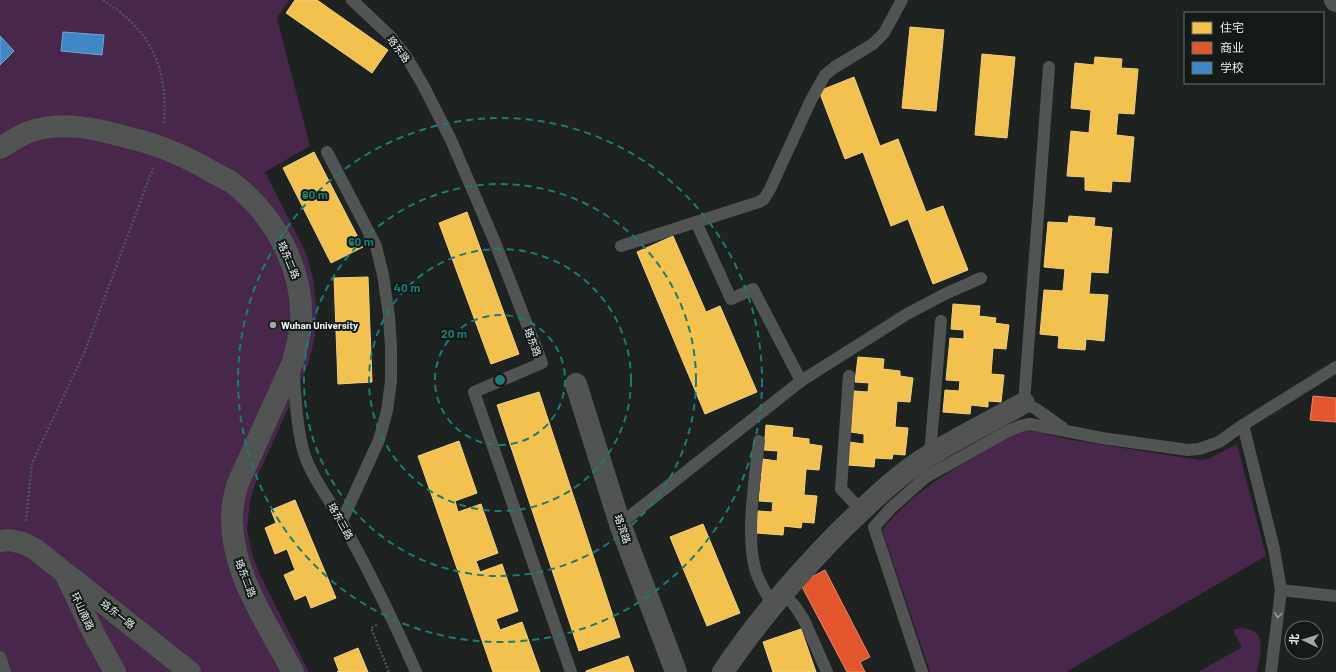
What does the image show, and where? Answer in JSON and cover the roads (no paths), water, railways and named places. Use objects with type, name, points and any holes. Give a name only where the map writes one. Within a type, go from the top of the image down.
[{"type":"street","name":"珞东二路","points":[[0,148],[19,136],[54,126],[66,126],[106,132],[147,142],[196,162],[234,184],[255,203],[270,222],[290,258],[298,283],[301,305],[301,324],[293,362],[238,483],[233,504],[232,531],[237,557],[249,591],[293,672]]},
{"type":"street","name":"珞滨路","points":[[576,384],[620,524],[676,672]]},
{"type":"street","points":[[723,672],[743,643],[778,599],[861,510],[888,485],[930,455],[1024,403]]},
{"type":"street","name":"珞东一路","points":[[0,541],[10,540],[23,543],[35,549],[190,672]]},
{"type":"street","name":"环山南路","points":[[65,573],[94,634],[115,672]]},
{"type":"lane","name":"珞东路","points":[[352,0],[389,35],[406,56],[424,86],[451,140],[494,240],[542,363],[474,392],[571,672]]},
{"type":"lane","points":[[621,246],[759,202],[764,199],[811,100],[825,75],[835,67],[873,44],[884,33],[902,0]]},
{"type":"lane","points":[[1049,67],[1024,403],[1036,409],[1068,432]]},
{"type":"lane","points":[[327,152],[376,246],[390,316],[391,381],[386,411],[379,440],[342,521]]},
{"type":"lane","points":[[696,222],[731,299],[752,289],[801,381]]},
{"type":"lane","points":[[620,524],[801,381],[907,314],[945,294],[981,278]]},
{"type":"lane","points":[[930,455],[941,321]]},
{"type":"lane","name":"珞东三路","points":[[293,362],[300,434],[305,454],[312,472],[342,521],[392,617],[416,672]]},
{"type":"lane","points":[[922,672],[874,527],[891,508],[926,477],[1008,431],[1030,424],[1068,432],[1126,441],[1188,450],[1199,450],[1219,442],[1243,425],[1336,367]]},
{"type":"lane","points":[[849,376],[841,489],[861,510]]},
{"type":"lane","points":[[1243,425],[1274,549],[1281,590],[1270,672]]},
{"type":"lane","points":[[759,441],[752,515],[752,552],[755,570],[761,585],[778,599],[795,606],[804,620],[826,672]]},
{"type":"lane","points":[[1281,590],[1336,596]]},
{"type":"lane","points":[[0,658],[6,672]]},
{"type":"place","name":"Wuhan University","points":[[273,325]]}]
